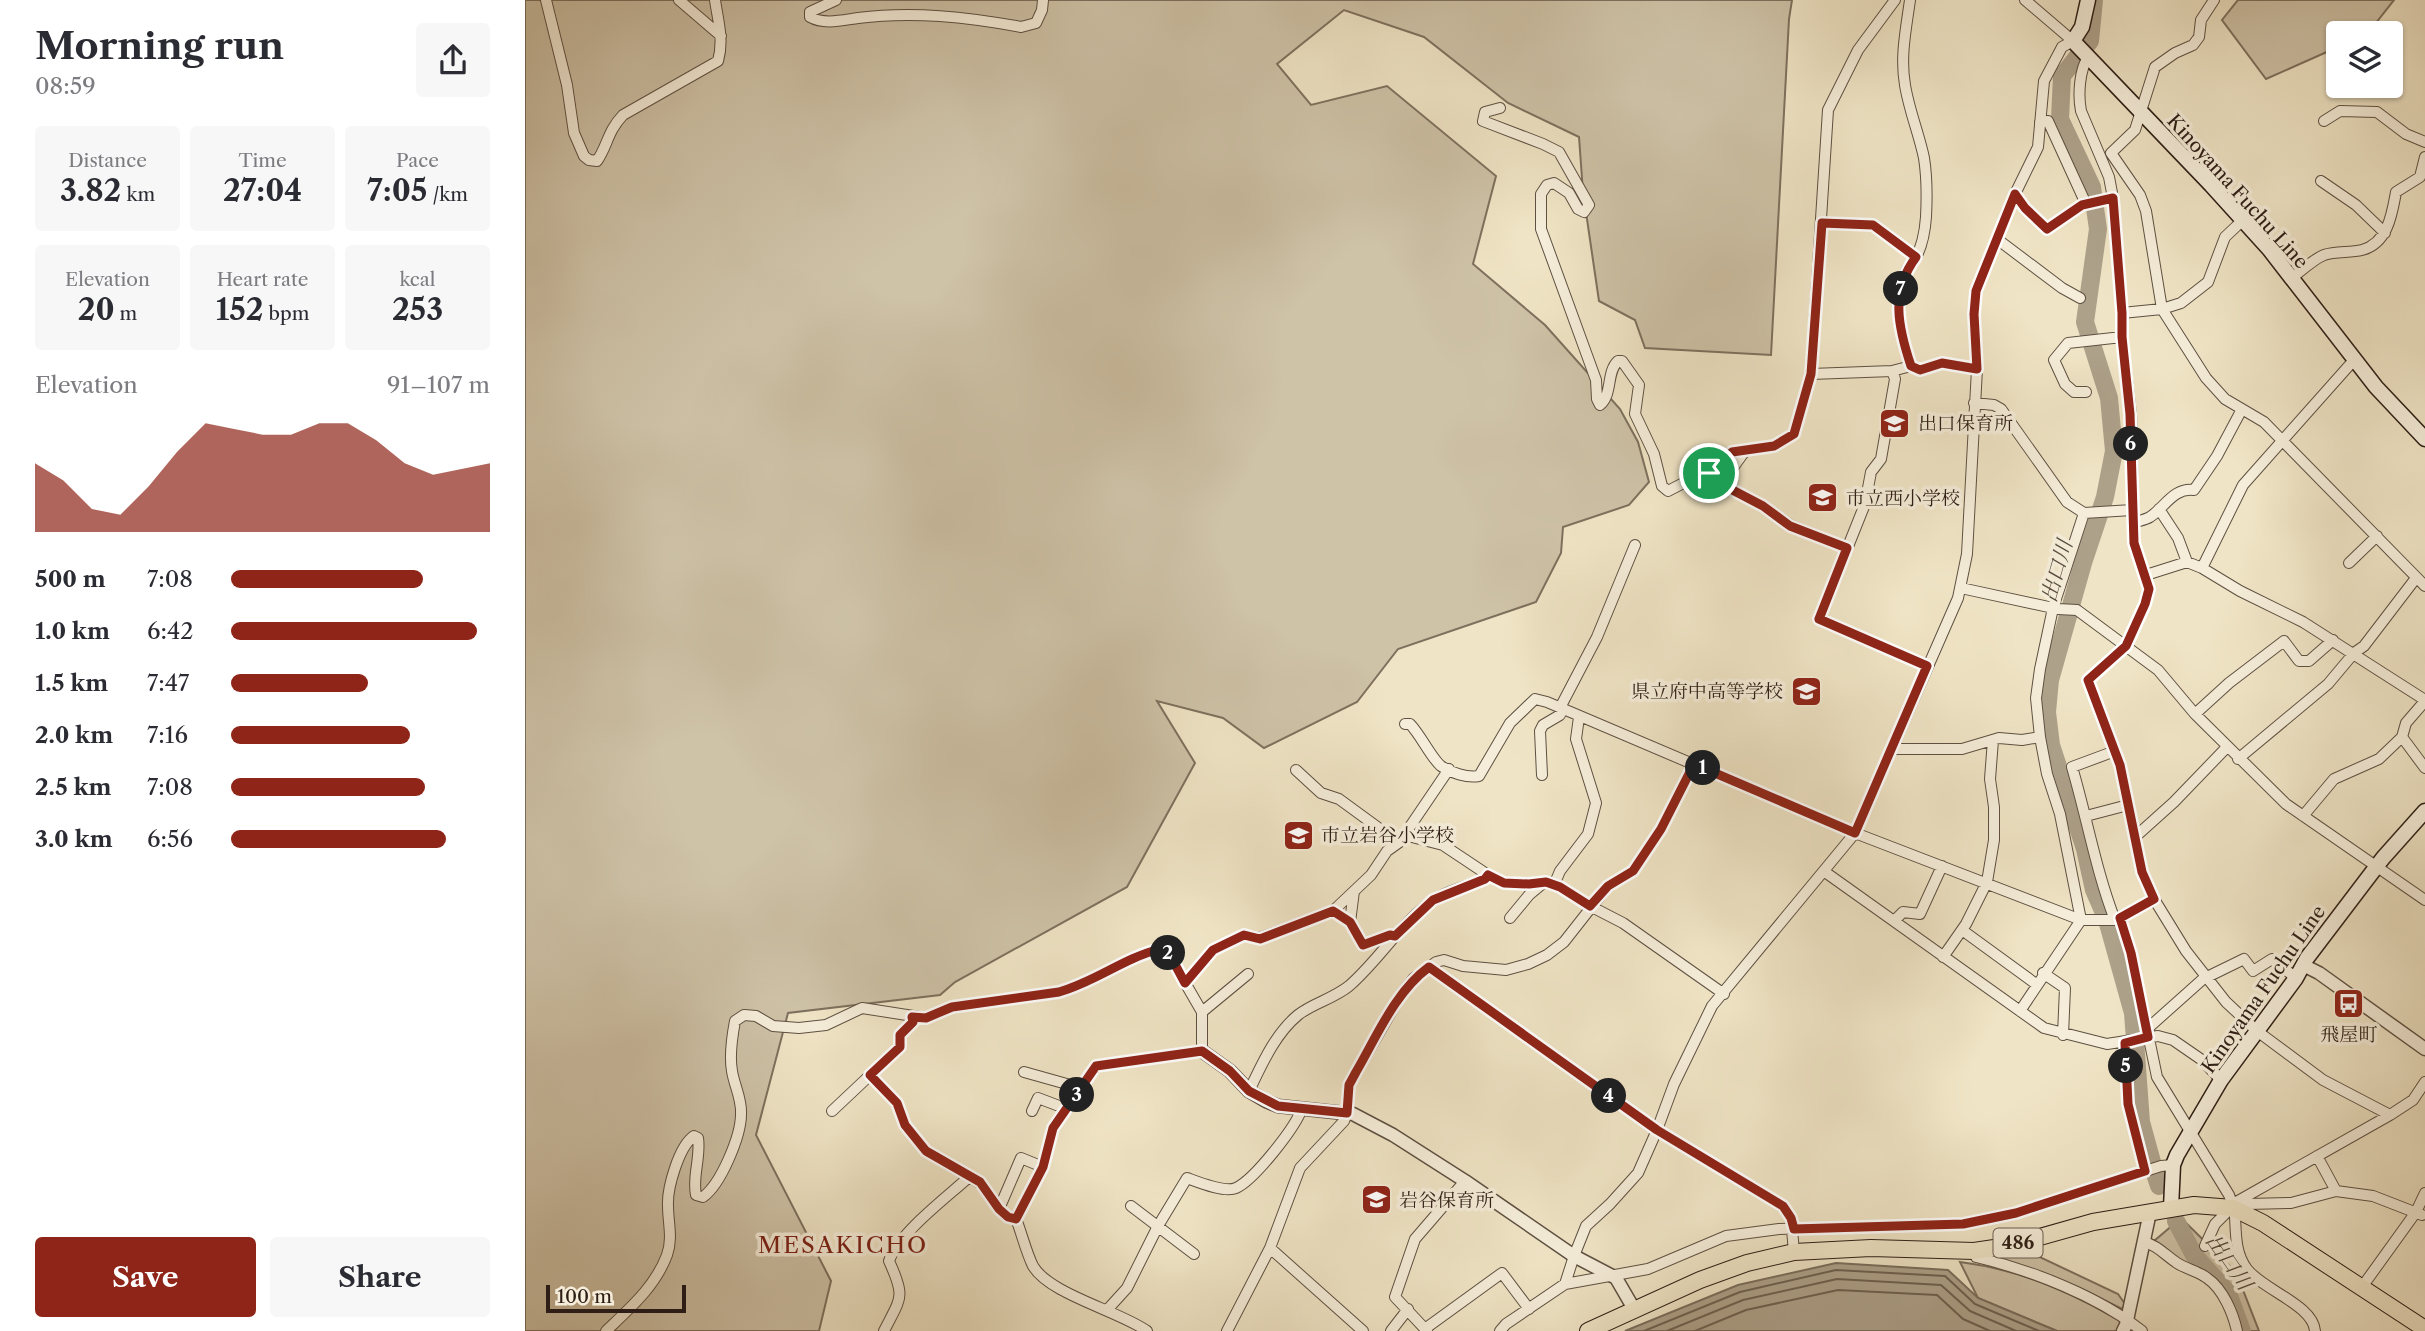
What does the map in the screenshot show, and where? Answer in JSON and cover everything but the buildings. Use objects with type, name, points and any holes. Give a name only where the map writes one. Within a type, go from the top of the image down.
[{"type":"highway","name":"486","points":[[1588,1331],[1633,1309],[1747,1263],[1794,1252],[1871,1248],[1974,1251],[2008,1246],[2092,1222],[2194,1205],[2233,1208],[2263,1223],[2424,1327]]},
{"type":"main road","points":[[2074,43],[2082,27],[2088,0]]},
{"type":"main road","name":"Kinoyama Fuchu Line","points":[[2074,43],[2243,220],[2293,277],[2376,387],[2425,439]]},
{"type":"main road","name":"Kinoyama Fuchu Line","points":[[2171,1208],[2167,1166],[2221,1080],[2376,867],[2425,811]]},
{"type":"street","points":[[546,0],[567,85],[574,133],[584,156],[597,161],[612,127],[623,115],[680,80],[718,61],[721,36],[715,0]]},
{"type":"street","points":[[679,0],[721,36]]},
{"type":"street","points":[[836,0],[814,9],[810,12],[810,17],[817,21],[831,21],[929,14],[1021,27],[1036,23],[1043,0]]},
{"type":"street","points":[[1500,108],[1485,112],[1483,121],[1559,152],[1589,205],[1584,212],[1578,209],[1569,192],[1554,183],[1547,185],[1541,194],[1541,229],[1581,333],[1596,380],[1600,405],[1605,401],[1613,366],[1618,360],[1622,361],[1639,385],[1635,414],[1654,454],[1662,486],[1668,491],[1709,473],[1732,452],[1774,446],[1794,434],[1811,374],[1828,110],[1858,50],[1895,0]]},
{"type":"street","points":[[1910,0],[1902,56],[1905,86],[1924,159],[1926,186],[1926,219],[1922,241],[1916,257],[1906,270],[1899,299],[1902,340],[1911,366]]},
{"type":"street","points":[[2025,0],[2074,43]]},
{"type":"street","points":[[2214,0],[2201,20],[2199,37],[2193,45],[2155,67],[2135,130],[2111,153],[2140,195],[2146,211],[2162,309],[2206,378],[2225,399],[2264,422],[2425,586]]},
{"type":"street","points":[[1565,1284],[1586,1226],[1638,1173],[1674,1084],[1712,1006],[1855,833],[1961,588],[1967,554],[1977,369],[1974,314],[1976,291],[2015,194],[2038,146],[2045,81],[2062,47],[2074,43]]},
{"type":"street","points":[[2088,56],[2084,63],[2079,101],[2109,177],[2130,414],[2134,543],[2149,589],[2126,646],[2088,680],[2115,751],[2142,872],[2154,899],[2186,951],[2226,1002],[2257,1031],[2323,1080],[2390,1115]]},
{"type":"street","points":[[2324,121],[2340,111],[2377,112],[2406,134],[2425,142]]},
{"type":"street","points":[[2040,122],[2048,121],[2087,204]]},
{"type":"street","points":[[2293,277],[2323,256],[2365,250],[2378,242],[2392,215],[2396,192],[2420,177],[2425,157]]},
{"type":"street","points":[[2321,181],[2356,205],[2385,233]]},
{"type":"street","points":[[2015,194],[2047,229],[2087,204],[2109,199]]},
{"type":"street","points":[[2122,313],[2162,309],[2181,303],[2208,282],[2225,237],[2243,220]]},
{"type":"street","points":[[1822,223],[1873,225],[1916,257]]},
{"type":"street","points":[[1997,240],[2062,288],[2080,298]]},
{"type":"street","points":[[2086,392],[2074,392],[2065,384],[2054,360],[2068,343],[2122,337]]},
{"type":"street","points":[[2202,568],[2243,485],[2354,360]]},
{"type":"street","points":[[1811,374],[1892,371],[1911,366],[1920,370],[1942,363],[1977,369]]},
{"type":"street","points":[[1892,371],[1895,379],[1881,459],[1871,472],[1865,504],[1819,619],[1927,666]]},
{"type":"street","points":[[1974,402],[1994,405],[2001,409],[2067,502],[2084,513],[2132,510]]},
{"type":"street","points":[[2133,523],[2148,519],[2167,500],[2188,489],[2194,489],[2217,456],[2242,409]]},
{"type":"street","points":[[1721,484],[1745,451]]},
{"type":"street","points":[[1709,473],[1721,484],[1763,506],[1790,526],[1847,548]]},
{"type":"street","points":[[2159,509],[2178,538],[2187,562]]},
{"type":"street","points":[[2019,1011],[2081,920],[2060,814],[2047,774],[2036,698],[2040,669],[2084,513]]},
{"type":"street","points":[[2349,563],[2377,536]]},
{"type":"street","points":[[1542,775],[1539,731],[1563,710],[1563,704],[1597,637],[1635,545]]},
{"type":"street","points":[[2146,575],[2187,562],[2202,568],[2240,591],[2303,622],[2425,701],[2406,723],[2402,737],[2379,759],[2334,779],[2303,816]]},
{"type":"street","points":[[2238,759],[2328,684],[2354,653],[2364,646],[2416,578]]},
{"type":"street","points":[[1961,588],[2056,609],[2077,610],[2158,670],[2195,715],[2286,804],[2425,900]]},
{"type":"street","points":[[2195,715],[2229,683],[2284,641],[2299,662],[2309,661],[2333,640]]},
{"type":"street","points":[[1405,724],[1410,724],[1420,734],[1440,765],[1468,778],[1479,776],[1510,723],[1535,699],[1855,833],[2081,920],[2094,922],[2117,919],[2154,899]]},
{"type":"street","points":[[1554,885],[1560,871],[1588,834],[1596,803],[1576,738],[1579,718]]},
{"type":"street","points":[[1891,750],[1962,749],[1999,738],[2022,740],[2040,737]]},
{"type":"street","points":[[2402,737],[2425,768]]},
{"type":"street","points":[[1943,957],[1962,930],[1987,882],[1994,840],[1994,807],[1990,779],[1993,740]]},
{"type":"street","points":[[2135,837],[2174,802],[2227,747]]},
{"type":"street","points":[[2115,751],[2072,766],[2103,890],[2131,953],[2157,1077],[2229,1195],[2233,1208],[2235,1239],[2247,1269],[2311,1317],[2315,1331]]},
{"type":"street","points":[[1227,1331],[1270,1248],[1300,1168],[1344,1121],[1349,1085],[1402,993],[1414,978],[1436,961],[1444,960],[1480,969],[1506,970],[1547,955],[1564,942],[1608,886],[1633,871],[1661,829],[1694,764]]},
{"type":"street","points":[[1185,983],[1213,950],[1233,940],[1244,935],[1260,939],[1333,911],[1371,875],[1387,851],[1404,838],[1449,769]]},
{"type":"street","points":[[1296,770],[1321,793],[1339,799],[1380,829],[1404,838],[1443,845],[1504,883],[1554,885],[1623,923],[1724,994]]},
{"type":"street","points":[[2086,816],[2128,805]]},
{"type":"street","points":[[1894,921],[1903,912],[1920,914],[1942,866]]},
{"type":"street","points":[[1825,872],[2019,1011],[2044,1028],[2063,1035],[2107,1044],[2125,1043],[2148,1033],[2207,978],[2244,959],[2253,971],[2272,958],[2299,972],[2319,973],[2425,1049]]},
{"type":"street","points":[[1249,1091],[1266,1056],[1284,1029],[1299,1014],[1331,999],[1350,985],[1433,900],[1485,879],[1488,875]]},
{"type":"street","points":[[1510,918],[1541,883]]},
{"type":"street","points":[[1350,922],[1354,891]]},
{"type":"street","points":[[1333,911],[1350,922],[1363,945],[1390,935],[1395,936]]},
{"type":"street","points":[[1962,930],[2036,984]]},
{"type":"street","points":[[606,1331],[642,1297],[657,1276],[668,1253],[671,1236],[668,1205],[670,1186],[683,1151],[691,1138],[698,1138],[699,1145],[694,1187],[696,1195],[703,1197],[709,1193],[722,1172],[739,1133],[742,1111],[731,1069],[732,1038],[735,1021],[744,1015],[756,1016],[773,1026],[799,1028],[826,1025],[862,1008],[926,1018],[952,1007],[1074,988],[1141,954],[1160,949],[1170,955],[1202,1012],[1202,1051]]},
{"type":"street","points":[[1429,967],[1657,1130],[1783,1206],[1794,1229],[1794,1252]]},
{"type":"street","points":[[2043,973],[2065,988],[2063,1035]]},
{"type":"street","points":[[1202,1012],[1248,974]]},
{"type":"street","points":[[832,1111],[900,1047],[900,1035],[913,1022],[912,1017]]},
{"type":"street","points":[[2148,1033],[2173,1040],[2202,1060],[2221,1080]]},
{"type":"street","points":[[2125,1043],[2128,1104],[2145,1171]]},
{"type":"street","points":[[1141,1329],[1107,1310],[1078,1299],[1044,1278],[1034,1267],[1016,1219],[1043,1167],[1053,1128],[1096,1066],[1202,1051],[1230,1071],[1249,1091],[1278,1106],[1347,1113],[1393,1135],[1574,1255],[1616,1278],[1633,1309]]},
{"type":"street","points":[[1024,1072],[1081,1088]]},
{"type":"street","points":[[870,1075],[897,1103],[905,1125],[926,1151],[980,1182],[999,1209],[1008,1217],[1016,1219]]},
{"type":"street","points":[[2205,1246],[2215,1224],[2238,1201],[2390,1115],[2413,1100],[2425,1082]]},
{"type":"street","points":[[1032,1111],[1038,1098],[1067,1109]]},
{"type":"street","points":[[1107,1310],[1127,1288],[1158,1226],[1187,1178],[1228,1189],[1236,1188],[1265,1163],[1299,1118],[1302,1108]]},
{"type":"street","points":[[2317,1156],[2336,1191]]},
{"type":"street","points":[[999,1209],[1021,1158],[1043,1167]]},
{"type":"street","points":[[1500,1331],[1506,1324],[1565,1284],[1648,1269],[1725,1236],[1794,1229],[1963,1224],[2016,1213],[2167,1166]]},
{"type":"street","points":[[884,1331],[901,1298],[900,1286],[889,1261],[892,1251],[969,1177]]},
{"type":"street","points":[[1465,1181],[1415,1239],[1395,1297],[1427,1330],[1502,1273],[1529,1308]]},
{"type":"street","points":[[2233,1208],[2248,1204],[2291,1203],[2336,1191],[2373,1196],[2421,1214]]},
{"type":"street","points":[[2362,1287],[2421,1214],[2424,1194]]},
{"type":"street","points":[[1131,1206],[1194,1254]]},
{"type":"street","points":[[2126,1325],[2150,1212]]},
{"type":"street","points":[[2144,1242],[2154,1244],[2183,1268],[2207,1278],[2223,1297],[2237,1331]]},
{"type":"street","points":[[1270,1248],[1363,1331]]},
{"type":"street","points":[[1974,1251],[1976,1257],[2012,1266],[2056,1283],[2126,1325],[2143,1331]]},
{"type":"street","points":[[1391,1331],[1408,1309]]},
{"type":"shaded area","points":[[525,0],[1792,0],[1771,355],[1645,348],[1635,320],[1599,301],[1583,192],[1579,137],[1508,103],[1424,37],[1344,10],[1277,64],[1311,105],[1387,86],[1496,176],[1473,264],[1545,325],[1620,409],[1638,442],[1649,482],[1629,505],[1563,527],[1561,553],[1536,602],[1398,649],[1357,702],[1264,748],[1223,718],[1157,701],[1195,763],[1127,887],[955,982],[940,995],[788,1013],[756,1135],[831,1281],[819,1331],[525,1331]]},
{"type":"shaded area","points":[[2238,0],[2394,0],[2377,21],[2326,21],[2326,52],[2266,79],[2222,20]]},
{"type":"shaded area","points":[[2181,1218],[2236,1272],[2259,1331],[2239,1331],[2227,1297],[2154,1241]]},
{"type":"shaded area","points":[[2027,1251],[2118,1294],[2125,1304],[2122,1309],[2082,1289],[1992,1257]]},
{"type":"shaded area","points":[[1960,1262],[2030,1278],[2074,1296],[2137,1331],[2057,1331],[1978,1298]]},
{"type":"water","points":[[1836,1263],[1948,1270],[1978,1298],[2057,1331],[1625,1331],[1738,1285]]},
{"type":"waterway","name":"出口川","points":[[2094,0],[2090,41],[2062,76],[2060,119],[2092,187],[2098,229],[2085,322],[2109,398],[2114,451],[2105,497],[2050,680],[2047,712],[2051,745],[2085,849],[2094,890],[2107,920],[2133,1013],[2141,1122],[2152,1162]]},
{"type":"waterway","name":"出口川","points":[[2155,1174],[2159,1186]]},
{"type":"waterway","name":"出口川","points":[[2176,1221],[2194,1255],[2228,1293],[2242,1331]]},
{"type":"place","name":"出口保育所","points":[[1895,423]]},
{"type":"place","name":"市立西小学校","points":[[1823,498]]},
{"type":"place","name":"県立府中高等学校","points":[[1806,691]]},
{"type":"place","name":"市立岩谷小学校","points":[[1298,835]]},
{"type":"place","name":"飛屋町","points":[[2349,1003]]},
{"type":"place","name":"岩谷保育所","points":[[1376,1200]]},
{"type":"district","name":"MESAKICHO","points":[[843,1245]]},
{"type":"route","points":[[2015,194],[2047,229],[2082,205],[2113,198],[2130,414],[2134,543],[2149,589],[2126,646],[2088,680],[2120,765],[2142,872],[2154,899],[2120,918],[2131,953],[2148,1037],[2125,1043],[2128,1104],[2145,1171],[2016,1213],[1963,1224],[1794,1229],[1783,1206],[1657,1130],[1429,967],[1414,978],[1402,993],[1356,1072],[1349,1085],[1347,1113],[1278,1106],[1266,1101],[1249,1091],[1230,1071],[1202,1051],[1096,1066],[1053,1128],[1043,1167],[1016,1219],[1008,1217],[999,1209],[980,1182],[926,1151],[905,1125],[897,1103],[870,1075],[900,1047],[900,1035],[913,1022],[912,1017],[926,1018],[952,1007],[1074,988],[1141,954],[1160,949],[1170,955],[1185,983],[1213,950],[1244,935],[1260,939],[1333,911],[1350,922],[1363,945],[1390,935],[1395,936],[1433,900],[1485,879],[1488,875],[1504,883],[1546,882],[1560,887],[1590,906],[1608,886],[1633,871],[1661,829],[1694,764],[1855,833],[1927,666],[1819,619],[1847,548],[1790,526],[1763,506],[1721,484],[1709,473],[1732,452],[1774,446],[1794,434],[1811,374],[1822,223],[1873,225],[1916,257],[1906,270],[1898,314],[1902,340],[1911,366],[1920,370],[1942,363],[1977,369],[1974,314],[1976,291],[2015,194]]}]
